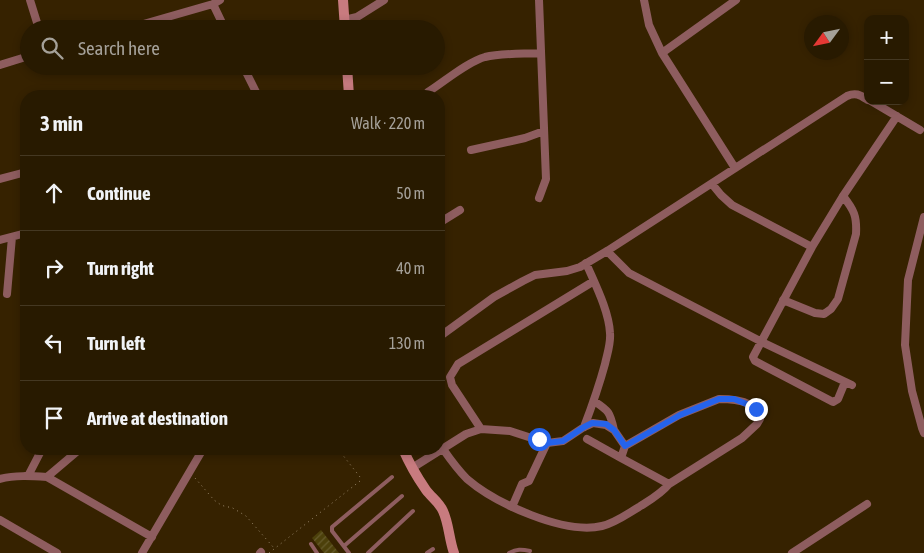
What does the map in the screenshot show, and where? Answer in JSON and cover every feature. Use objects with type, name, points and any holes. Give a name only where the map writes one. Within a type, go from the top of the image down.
[{"type":"street","points":[[30,0],[36,20]]},
{"type":"street","points":[[344,0],[344,20]]},
{"type":"street","points":[[352,20],[384,0]]},
{"type":"street","points":[[539,0],[546,179],[539,198]]},
{"type":"street","points":[[644,0],[649,25],[662,53],[735,168]]},
{"type":"street","points":[[662,53],[736,0]]},
{"type":"street","points":[[156,20],[217,2],[222,20]]},
{"type":"street","points":[[431,90],[471,64],[484,58],[540,52]]},
{"type":"street","points":[[0,65],[20,59]]},
{"type":"street","points":[[248,75],[255,90]]},
{"type":"street","points":[[348,75],[349,90]]},
{"type":"street","points":[[445,333],[494,296],[523,281],[536,275],[567,271],[580,267],[847,96],[854,94],[864,98]]},
{"type":"street","points":[[878,105],[920,130]]},
{"type":"street","points":[[607,251],[629,273],[762,342],[849,384],[838,399],[833,402],[755,361],[753,357],[762,342],[812,247],[843,196],[897,116]]},
{"type":"street","points":[[471,150],[525,138],[544,131]]},
{"type":"street","points":[[0,178],[20,173]]},
{"type":"street","points":[[712,184],[732,205],[812,247]]},
{"type":"street","points":[[783,300],[815,313],[824,314],[831,309],[838,299],[857,224],[852,208],[843,196]]},
{"type":"street","points":[[445,219],[460,210]]},
{"type":"street","points":[[924,217],[908,280],[905,345],[912,391],[924,433]]},
{"type":"street","points":[[0,240],[20,235]]},
{"type":"street","points":[[8,294],[12,237]]},
{"type":"street","points":[[584,427],[594,401],[610,345],[609,323],[586,263]]},
{"type":"street","points":[[481,429],[452,385],[450,378],[458,364],[594,281]]},
{"type":"street","points":[[445,452],[465,477],[481,490],[512,507],[550,521],[585,528],[601,526],[616,521],[662,492],[669,484],[742,438],[757,424],[760,419],[759,414],[756,409],[734,399],[719,399],[680,415],[625,446],[621,458]]},
{"type":"street","points":[[594,401],[607,410],[614,430],[625,446]]},
{"type":"street","points":[[445,448],[466,434],[481,429],[510,431],[547,443],[563,441],[592,423],[606,424],[614,430]]},
{"type":"street","points":[[586,439],[669,484]]},
{"type":"street","points":[[512,507],[522,484],[530,481],[547,443]]},
{"type":"street","points":[[28,476],[39,455]]},
{"type":"street","points":[[47,477],[73,455]]},
{"type":"street","points":[[142,553],[199,455]]},
{"type":"street","points":[[405,455],[426,490],[442,509],[454,553]]},
{"type":"street","points":[[412,468],[433,455]]},
{"type":"street","points":[[0,479],[28,476],[47,477],[152,536]]},
{"type":"street","points":[[792,553],[867,504]]},
{"type":"street","points":[[0,520],[57,553]]},
{"type":"lane","points":[[349,553],[332,531],[332,526],[392,477]]},
{"type":"lane","points":[[344,546],[402,496]]},
{"type":"lane","points":[[368,553],[413,512]]},
{"type":"lane","points":[[311,544],[317,553]]},
{"type":"lane","points":[[509,553],[521,548],[530,551]]},
{"type":"lane","points":[[427,553],[433,549]]},
{"type":"path","points":[[269,553],[360,481],[360,477],[343,455]]},
{"type":"path","points":[[189,472],[214,500],[246,516],[274,549]]},
{"type":"building","points":[[321,530],[339,553],[324,553],[312,538]]},
{"type":"route","points":[[539,439],[547,443],[563,441],[592,423],[606,424],[614,430],[625,446],[680,415],[719,399],[734,399],[756,409]]}]
